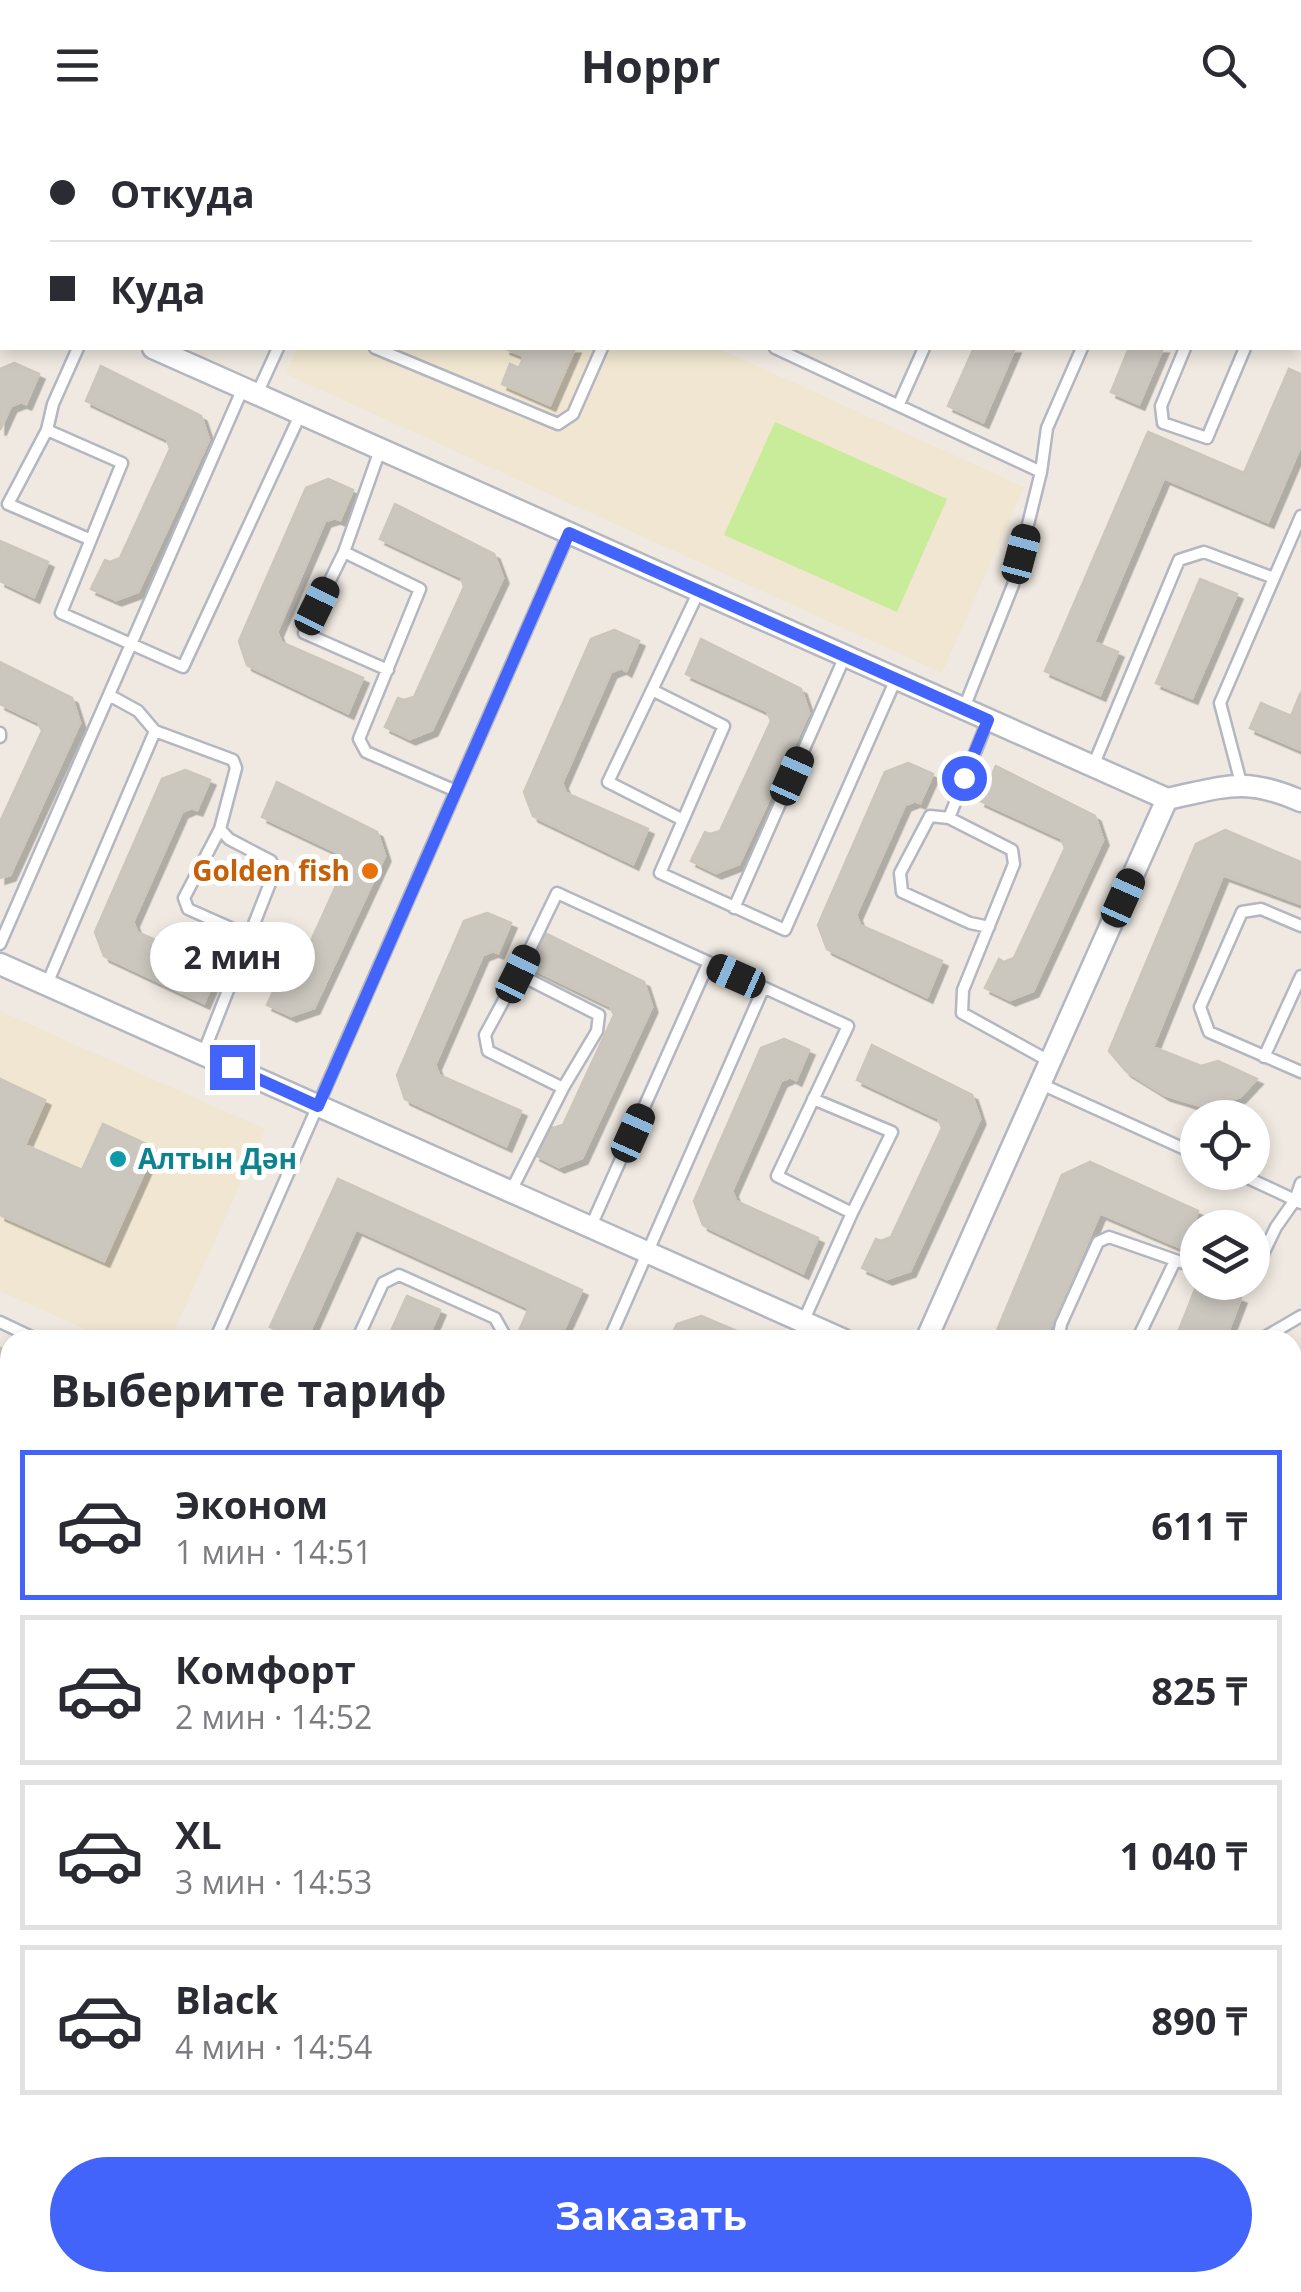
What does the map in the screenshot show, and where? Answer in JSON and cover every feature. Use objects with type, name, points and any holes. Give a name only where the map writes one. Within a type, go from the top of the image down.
[{"type":"street","points":[[158,350],[1167,800],[1241,783],[1275,790],[1301,801]]},
{"type":"street","points":[[930,1330],[1167,800]]},
{"type":"street","points":[[0,964],[822,1330]]},
{"type":"lane","points":[[77,350],[53,404],[47,430],[8,504],[89,540]]},
{"type":"lane","points":[[0,944],[131,646],[250,391],[277,350]]},
{"type":"lane","points":[[380,350],[558,424],[572,414],[601,350]]},
{"type":"lane","points":[[784,350],[1042,472]]},
{"type":"lane","points":[[899,404],[923,350]]},
{"type":"lane","points":[[964,709],[1013,585],[1042,472],[1046,428],[1081,350]]},
{"type":"lane","points":[[1183,350],[1161,406],[1161,416],[1163,422],[1180,431],[1206,438],[1244,350]]},
{"type":"lane","points":[[47,430],[122,463],[61,613],[183,667],[301,414]]},
{"type":"lane","points":[[381,449],[344,552],[304,633],[388,670]]},
{"type":"lane","points":[[1241,783],[1220,703],[1301,516]]},
{"type":"lane","points":[[219,1330],[569,533]]},
{"type":"lane","points":[[344,552],[420,589],[359,739],[366,752],[456,791]]},
{"type":"lane","points":[[1093,766],[1179,560],[1204,552],[1274,578]]},
{"type":"lane","points":[[683,820],[608,782],[700,591]]},
{"type":"lane","points":[[734,908],[846,656]]},
{"type":"lane","points":[[652,690],[724,726],[660,873],[785,930],[896,679]]},
{"type":"lane","points":[[109,695],[138,711],[156,731],[236,763],[220,830],[184,898],[188,909],[249,936]]},
{"type":"lane","points":[[950,818],[988,720]]},
{"type":"lane","points":[[46,985],[156,731]]},
{"type":"lane","points":[[989,927],[970,923],[902,892],[900,873],[930,816],[950,818],[1012,850],[1014,864],[989,927],[963,990],[962,1013],[1050,1062]]},
{"type":"lane","points":[[203,1054],[274,873],[270,861],[220,830]]},
{"type":"lane","points":[[562,1088],[488,1051],[486,1036],[557,893],[848,1026],[776,1176],[852,1214]]},
{"type":"lane","points":[[1301,926],[1261,910],[1242,912],[1200,1007],[1209,1032],[1301,1072]]},
{"type":"lane","points":[[590,1227],[708,964]]},
{"type":"lane","points":[[511,1192],[562,1088],[597,1031],[599,1015],[518,974]]},
{"type":"lane","points":[[1264,1057],[1301,976]]},
{"type":"lane","points":[[613,1330],[762,989]]},
{"type":"lane","points":[[1040,1083],[1180,1148]]},
{"type":"lane","points":[[804,1322],[892,1132],[813,1099]]},
{"type":"lane","points":[[1270,1240],[1298,1202],[1301,1183]]},
{"type":"lane","points":[[1270,1189],[1298,1202]]},
{"type":"lane","points":[[1059,1330],[1098,1242],[1109,1237],[1180,1263]]},
{"type":"lane","points":[[1143,1330],[1175,1261]]},
{"type":"lane","points":[[362,1330],[383,1283],[398,1275],[495,1318],[502,1330]]},
{"type":"lane","points":[[1277,1330],[1301,1316]]},
{"type":"shaded area","points":[[296,350],[721,350],[1024,487],[942,673],[286,374]]},
{"type":"shaded area","points":[[0,1011],[265,1129],[175,1330],[87,1330],[0,1291]]},
{"type":"green space","points":[[775,422],[947,499],[897,612],[724,535]]},
{"type":"building","points":[[509,350],[574,350],[550,405],[502,384],[510,364],[519,368],[524,356]]},
{"type":"building","points":[[973,350],[1014,350],[983,422],[948,406]]},
{"type":"building","points":[[1128,350],[1162,350],[1139,404],[1111,392]]},
{"type":"building","points":[[14,363],[39,374],[26,404],[11,406],[0,430],[0,369]]},
{"type":"building","points":[[101,366],[201,416],[209,440],[138,592],[116,600],[91,589],[105,560],[120,558],[170,449],[167,439],[86,401]]},
{"type":"building","points":[[1289,369],[1301,374],[1301,445],[1268,522],[1164,478],[1094,642],[1118,652],[1100,695],[1045,671],[1148,432],[1244,473]]},
{"type":"building","points":[[328,479],[353,490],[340,520],[325,521],[277,632],[281,642],[363,678],[348,713],[247,665],[239,641],[306,488]]},
{"type":"building","points":[[395,504],[494,554],[503,578],[432,730],[410,739],[385,727],[398,698],[414,697],[464,587],[461,577],[380,539]]},
{"type":"building","points":[[0,541],[48,562],[34,597],[0,581]]},
{"type":"building","points":[[1200,579],[1237,594],[1192,698],[1156,683]]},
{"type":"building","points":[[614,630],[639,641],[626,671],[621,668],[611,672],[562,783],[566,793],[648,829],[633,864],[533,816],[524,792],[591,639]]},
{"type":"building","points":[[701,639],[801,689],[809,713],[739,864],[716,873],[691,861],[705,832],[720,831],[771,721],[767,711],[686,674]]},
{"type":"building","points":[[0,662],[72,698],[80,723],[10,875],[0,878],[0,822],[42,731],[38,722],[0,704]]},
{"type":"building","points":[[1301,692],[1301,750],[1250,728],[1261,703],[1291,716]]},
{"type":"building","points":[[908,763],[933,774],[920,803],[905,805],[856,915],[860,925],[942,961],[927,997],[827,949],[818,925],[885,772]]},
{"type":"building","points":[[996,766],[1095,816],[1103,840],[1033,991],[1010,1000],[985,988],[999,959],[1004,962],[1014,958],[1065,848],[1061,838],[980,801]]},
{"type":"building","points":[[185,770],[210,780],[197,810],[182,812],[133,922],[137,932],[219,968],[204,1003],[104,956],[95,932],[162,779]]},
{"type":"building","points":[[277,782],[377,832],[385,856],[314,1008],[291,1016],[267,1005],[281,975],[286,978],[296,974],[346,864],[343,855],[262,817]]},
{"type":"building","points":[[1225,830],[1301,862],[1301,904],[1223,875],[1153,1047],[1201,1066],[1218,1061],[1257,1079],[1240,1097],[1231,1100],[1181,1100],[1165,1095],[1126,1071],[1109,1051],[1196,844]]},
{"type":"building","points":[[487,913],[511,923],[498,953],[483,955],[435,1065],[439,1075],[521,1111],[506,1146],[405,1099],[397,1075],[464,921]]},
{"type":"building","points":[[545,933],[644,982],[652,1007],[582,1158],[559,1167],[535,1155],[548,1126],[563,1125],[614,1015],[610,1006],[529,967]]},
{"type":"building","points":[[784,1039],[809,1050],[796,1080],[790,1077],[781,1081],[732,1191],[736,1201],[818,1238],[803,1273],[703,1225],[694,1201],[761,1048]]},
{"type":"building","points":[[872,1045],[972,1095],[980,1119],[910,1271],[887,1279],[862,1268],[876,1239],[891,1237],[942,1128],[938,1118],[857,1080]]},
{"type":"building","name":"Алтын Дән","points":[[0,1079],[45,1100],[25,1145],[82,1170],[103,1124],[155,1148],[104,1261],[0,1215]]},
{"type":"building","points":[[1090,1162],[1196,1210],[1180,1210],[1180,1247],[1100,1213],[1049,1330],[997,1330],[1062,1175]]},
{"type":"building","points":[[338,1179],[582,1290],[564,1330],[519,1330],[529,1308],[356,1229],[311,1330],[270,1327]]},
{"type":"building","points":[[407,1296],[440,1310],[431,1330],[392,1330]]},
{"type":"building","points":[[1191,1300],[1240,1300],[1229,1330],[1179,1330]]},
{"type":"building","points":[[701,1316],[734,1330],[674,1330],[677,1324]]},
{"type":"place","name":"Golden fish","points":[[370,871]]},
{"type":"place","name":"Алтын Дән","points":[[118,1159]]},
{"type":"route","points":[[232,1067],[318,1106],[569,533],[988,720],[964,778]]}]
